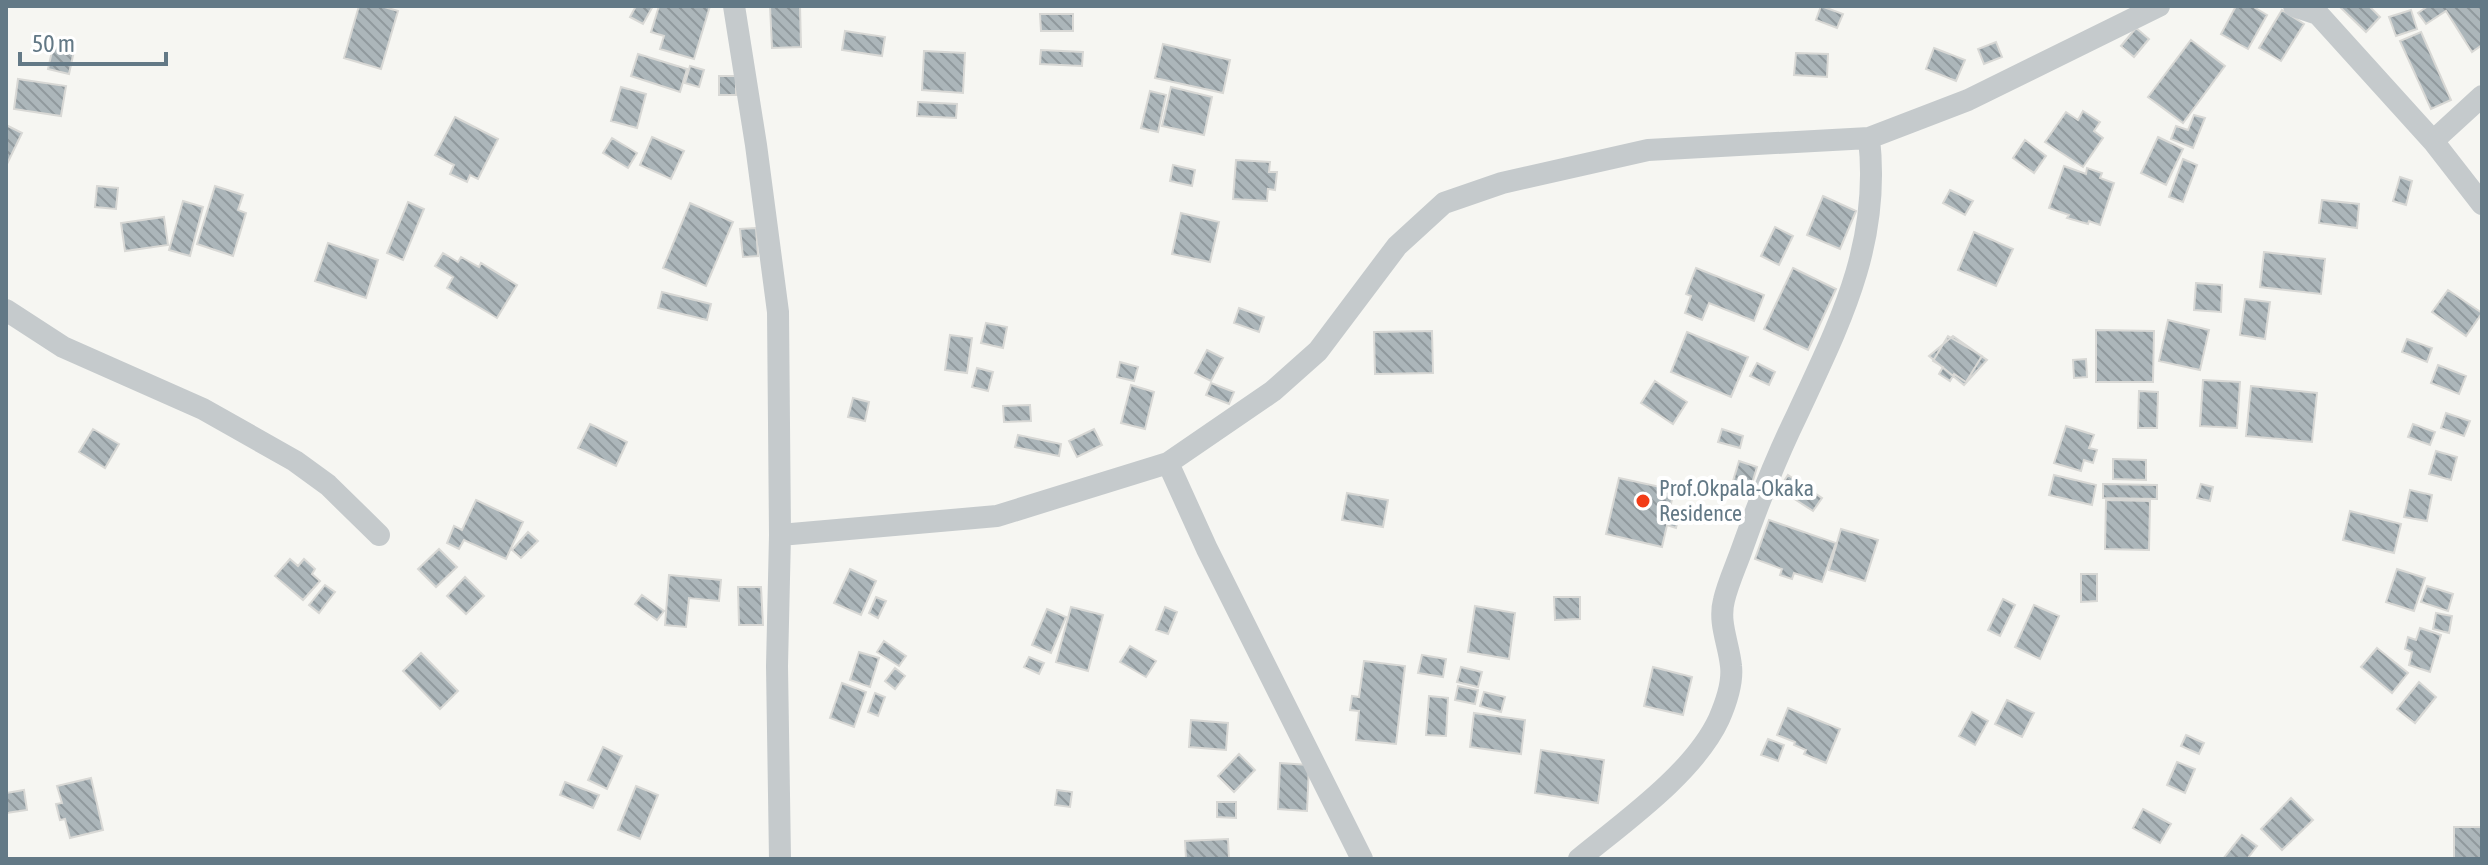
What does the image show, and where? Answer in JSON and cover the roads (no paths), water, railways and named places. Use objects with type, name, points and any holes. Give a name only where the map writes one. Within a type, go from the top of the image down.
[{"type":"street","points":[[734,6],[761,176],[778,312],[780,859]]},
{"type":"street","points":[[780,535],[997,516],[1168,463],[1273,391],[1318,351],[1397,246],[1444,203],[1502,183],[1648,150],[1869,138],[1968,100],[2159,6]]},
{"type":"street","points":[[2294,6],[2318,14],[2433,141],[2482,204]]},
{"type":"street","points":[[2433,141],[2482,96]]},
{"type":"street","points":[[1579,859],[1653,798],[1697,753],[1718,720],[1728,692],[1731,668],[1722,623],[1723,601],[1784,445],[1852,292],[1864,247],[1872,170],[1869,138]]},
{"type":"street","points":[[6,310],[63,347],[203,409],[295,461],[328,485],[379,535]]},
{"type":"street","points":[[1168,463],[1207,549],[1362,859]]},
{"type":"place","name":"Prof.Okpala-Okaka Residence","points":[[1643,501]]}]
